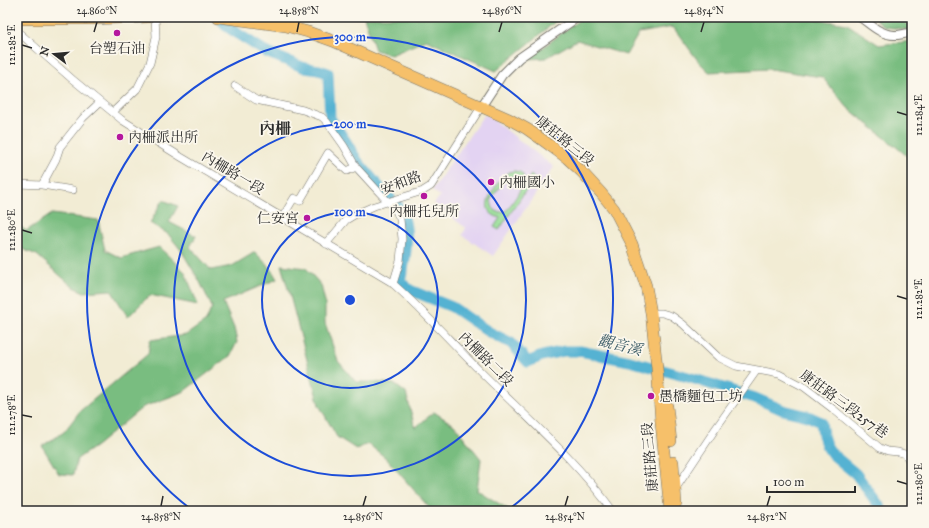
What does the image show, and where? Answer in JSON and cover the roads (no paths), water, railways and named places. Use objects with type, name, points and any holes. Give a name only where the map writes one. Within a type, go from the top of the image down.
[{"type":"main road","points":[[17,19],[148,17]]},
{"type":"main road","name":"康莊路三段","points":[[269,17],[310,26],[337,36],[483,104],[510,119],[527,129],[567,158],[614,209],[632,244],[646,286],[658,368],[670,511]]},
{"type":"main road","name":"康莊路三段","points":[[223,18],[286,26],[308,32],[483,104],[512,114],[547,134],[572,155],[606,188],[627,219],[637,239],[652,286],[657,313],[665,382],[677,511]]},
{"type":"street","points":[[113,112],[137,89],[150,63],[156,37],[155,17]]},
{"type":"street","points":[[483,104],[502,75],[519,58],[578,17]]},
{"type":"street","points":[[860,17],[875,29],[885,34],[895,35],[912,32]]},
{"type":"street","name":"內柵路一段","points":[[17,31],[122,120],[326,244]]},
{"type":"street","points":[[235,86],[256,100],[303,110],[322,117],[333,130],[356,167],[395,209],[400,219],[402,239],[400,261],[393,284]]},
{"type":"street","points":[[42,185],[56,159],[60,147],[83,118],[100,102]]},
{"type":"street","name":"安和路","points":[[326,244],[346,220],[356,214],[423,191],[431,186],[483,104]]},
{"type":"street","points":[[282,218],[294,198],[300,201],[328,153],[347,171],[356,167]]},
{"type":"street","points":[[17,184],[42,185],[73,190]]},
{"type":"street","name":"內柵路二段","points":[[326,244],[393,284],[405,294],[480,372],[569,459],[613,511]]},
{"type":"street","name":"康莊路三段257巷","points":[[657,313],[672,316],[683,324],[718,357],[736,366],[779,374],[804,387],[880,448],[905,454],[912,464]]},
{"type":"street","points":[[676,488],[720,422],[758,370]]},
{"type":"waterway","name":"觀音溪","points":[[219,17],[226,26],[268,53],[305,68],[328,73],[330,118],[358,162],[381,189],[390,197]]},
{"type":"waterway","name":"觀音溪","points":[[397,204],[404,216],[406,225],[405,259],[399,281],[410,290],[452,307],[489,332],[511,343],[528,362],[542,356],[564,351],[580,351],[630,361],[755,398],[783,410],[808,416],[821,422],[826,445],[832,454],[856,474],[883,511]]},
{"type":"place","name":"台塑石油","points":[[117,33]]},
{"type":"place","name":"內柵派出所","points":[[120,137]]},
{"type":"place","name":"內柵國小","points":[[491,182]]},
{"type":"place","name":"內柵托兒所","points":[[424,196]]},
{"type":"place","name":"仁安宮","points":[[307,218]]},
{"type":"place","name":"愚橋麵包工坊","points":[[651,396]]},
{"type":"district","name":"內柵","points":[[275,128]]}]
